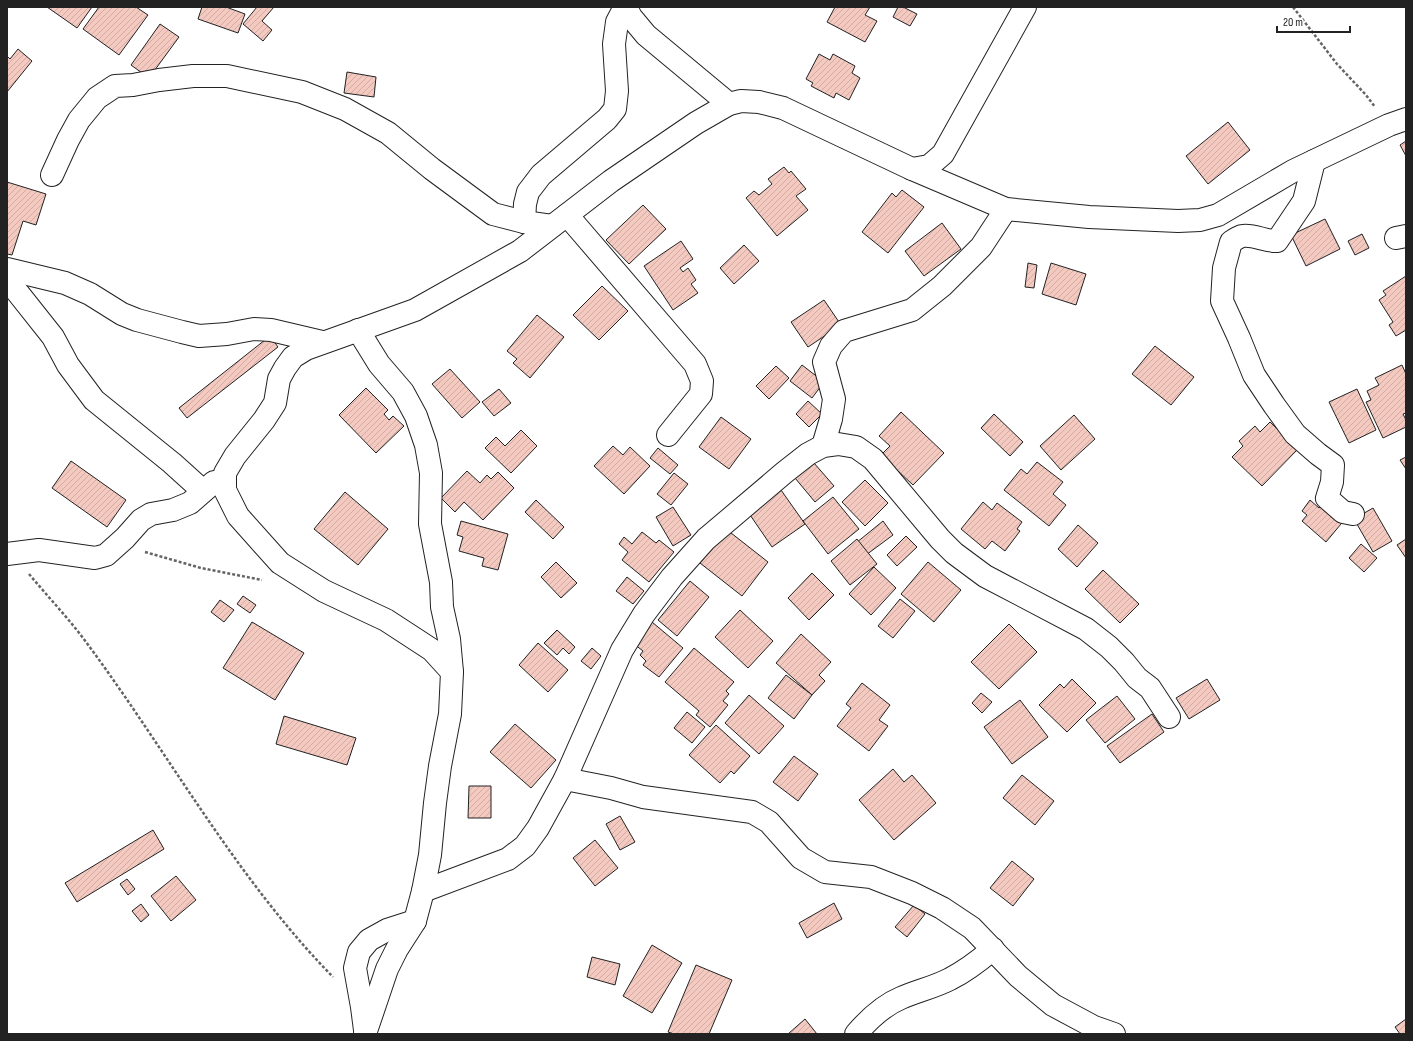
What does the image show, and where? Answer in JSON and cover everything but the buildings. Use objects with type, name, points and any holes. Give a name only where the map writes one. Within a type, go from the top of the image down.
[{"type":"street","points":[[625,7],[646,35],[729,104]]},
{"type":"street","points":[[524,222],[525,204],[528,192],[541,175],[608,119],[615,109],[617,91],[614,44],[617,22],[625,7]]},
{"type":"street","points":[[912,169],[929,166],[943,154],[1025,7]]},
{"type":"street","points":[[52,175],[79,120],[97,98],[115,86],[133,85],[193,76],[227,76],[302,92],[345,109],[388,133],[432,169],[493,214],[524,222],[559,221],[695,364],[702,381],[700,394],[668,435]]},
{"type":"street","points":[[9,554],[39,550],[95,558],[106,555],[125,538],[141,520],[151,514],[173,510],[190,503],[225,472],[235,456],[268,415],[275,403],[279,379],[293,358],[306,349],[322,342],[415,310],[520,251],[617,176],[696,123],[729,104],[741,101],[759,102],[783,108],[912,169],[1006,209],[1089,217],[1178,221],[1200,220],[1218,215],[1293,171],[1398,122]]},
{"type":"street","points":[[1314,161],[1304,201],[1277,241],[1272,242],[1257,237],[1243,236],[1231,242],[1224,268],[1222,301],[1254,375],[1274,405],[1295,434],[1333,465],[1332,482],[1327,498],[1343,512],[1353,514]]},
{"type":"street","points":[[823,446],[831,419],[834,399],[824,362],[831,346],[844,331],[912,310],[942,286],[981,247],[1006,209]]},
{"type":"street","points":[[7,269],[65,283],[90,294],[122,314],[137,320],[199,336],[227,334],[254,329],[271,330],[322,342]]},
{"type":"street","points":[[7,279],[53,337],[68,365],[94,400],[172,463],[204,492]]},
{"type":"street","points":[[358,330],[379,364],[403,392],[416,416],[426,445],[431,473],[430,524],[440,582],[442,607],[449,639],[452,672],[450,714],[434,803],[430,855],[424,891],[415,921],[397,949],[387,969],[365,1034]]},
{"type":"street","points":[[424,891],[508,859],[525,846],[538,828],[565,779],[622,650],[644,614],[672,577],[706,539],[785,472],[808,454],[823,446],[838,444],[856,447],[873,459],[940,539],[954,553],[985,576],[1086,629],[1109,647],[1137,678],[1150,688],[1169,717]]},
{"type":"street","points":[[225,472],[225,490],[238,516],[280,563],[324,591],[386,620],[432,650],[452,672]]},
{"type":"street","points":[[565,779],[611,788],[643,797],[752,812],[769,822],[801,858],[825,872],[871,877],[912,893],[942,908],[972,928],[1018,976],[1053,1005],[1094,1027],[1114,1034]]},
{"type":"street","points":[[365,1034],[355,968],[359,952],[369,940],[387,930],[415,921]]},
{"type":"street","points":[[856,1034],[864,1024],[879,1011],[900,998],[949,980],[969,968],[993,949]]},
{"type":"path","points":[[1293,7],[1337,64],[1366,95],[1398,122]]},
{"type":"path","points":[[118,544],[201,568],[262,580]]},
{"type":"path","points":[[9,554],[88,645],[246,874],[309,953],[335,980]]}]
